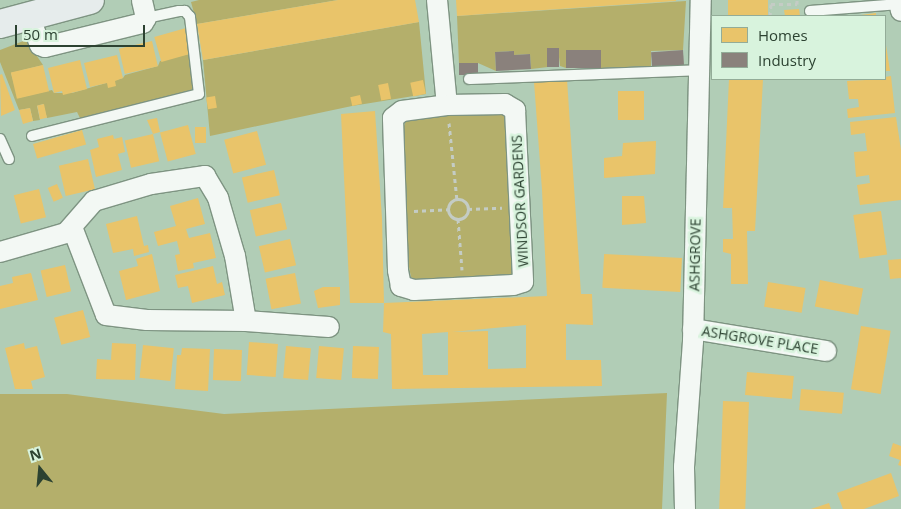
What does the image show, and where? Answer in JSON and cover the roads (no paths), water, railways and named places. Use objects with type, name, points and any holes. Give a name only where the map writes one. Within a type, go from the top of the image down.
[{"type":"main road","points":[[0,24],[90,0]]},
{"type":"street","points":[[437,0],[447,105]]},
{"type":"street","name":"ASHGROVE","points":[[685,509],[684,467],[693,329],[701,0]]},
{"type":"street","points":[[29,15],[40,45],[45,47],[143,24],[144,9]]},
{"type":"street","name":"WINDSOR GARDENS","points":[[505,104],[515,110],[524,282],[513,285],[414,290],[402,286],[398,270],[393,118],[402,111],[447,105],[505,104]]},
{"type":"street","points":[[0,252],[66,233],[94,201],[150,184],[205,176],[218,198],[235,256],[246,321]]},
{"type":"street","points":[[72,227],[106,315],[147,320],[246,321],[329,327]]},
{"type":"street","name":"ASHGROVE PLACE","points":[[693,329],[826,351]]},
{"type":"lane","points":[[810,11],[900,5]]},
{"type":"lane","points":[[32,136],[199,94],[190,18],[185,11],[144,9]]},
{"type":"lane","points":[[468,79],[699,70]]},
{"type":"lane","points":[[0,139],[9,159]]}]
